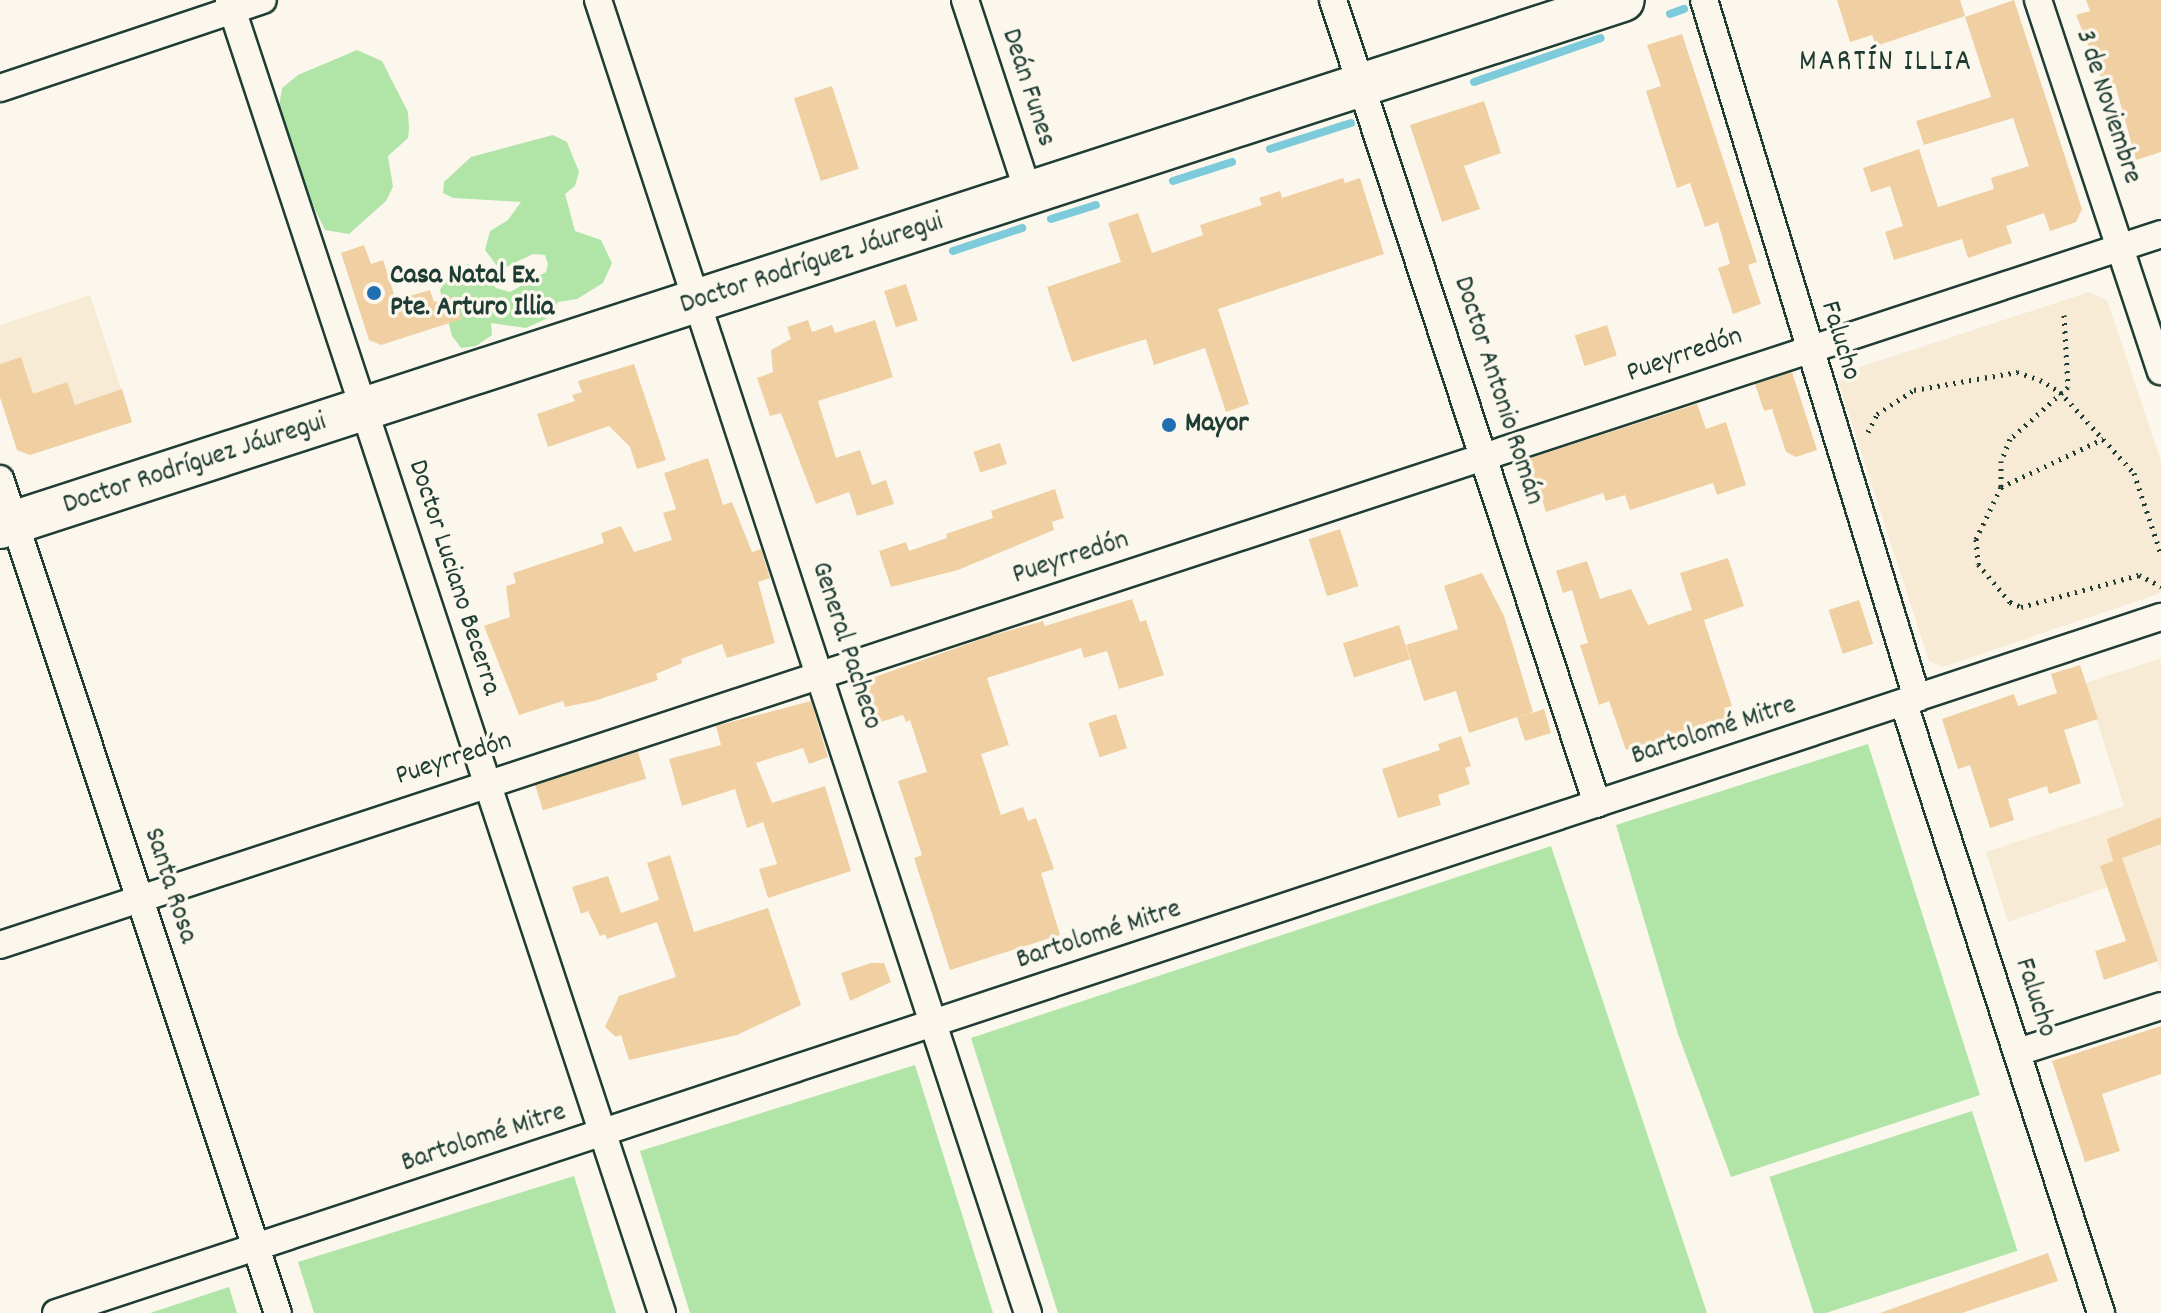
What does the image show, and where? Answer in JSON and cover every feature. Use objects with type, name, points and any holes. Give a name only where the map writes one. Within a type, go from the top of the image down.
[{"type":"main road","name":"Doctor Rodríguez Jáuregui","points":[[7,525],[366,411],[1623,0]]},
{"type":"street","points":[[0,88],[231,5],[263,0]]},
{"type":"street","name":"General Pacheco","points":[[598,0],[1028,1313]]},
{"type":"street","name":"Deán Funes","points":[[965,0],[1029,195]]},
{"type":"street","name":"Doctor Antonio Román","points":[[1333,0],[1597,804]]},
{"type":"street","name":"Falucho","points":[[1704,0],[1911,701],[2101,1313]]},
{"type":"street","name":"3 de Noviembre","points":[[2038,0],[2161,371]]},
{"type":"street","name":"Doctor Luciano Becerra","points":[[231,5],[600,1134],[662,1313]]},
{"type":"street","name":"Pueyrredón","points":[[0,945],[485,783],[1486,459],[1807,348],[2161,234]]},
{"type":"street","name":"Santa Rosa","points":[[0,479],[7,525],[139,899],[278,1313]]},
{"type":"street","name":"Bartolomé Mitre","points":[[56,1313],[2161,617]]},
{"type":"street","points":[[2018,1052],[2161,1006]]},
{"type":"path","points":[[2064,315],[2068,387],[2010,439],[2001,461],[2001,487],[1976,539],[1978,564],[2010,602],[2021,607],[2139,575],[2161,586]]},
{"type":"path","points":[[1868,432],[1877,414],[1914,390],[2017,372],[2060,392],[2134,473],[2161,554]]},
{"type":"path","points":[[2001,487],[2103,439]]},
{"type":"shaded area","points":[[2089,292],[2107,300],[2161,461],[2161,593],[1942,667],[1929,661],[1839,384],[1845,372]]},
{"type":"shaded area","points":[[90,295],[132,422],[30,455],[17,450],[0,397],[0,325]]},
{"type":"shaded area","points":[[2161,658],[2161,974],[2128,880],[2008,922],[1986,852],[2124,806],[2085,683]]},
{"type":"green space","points":[[357,50],[382,61],[408,112],[409,128],[408,138],[388,156],[393,187],[386,201],[349,234],[325,230],[295,169],[278,114],[282,88],[298,75]]},
{"type":"green space","points":[[553,135],[567,142],[579,172],[575,186],[565,194],[575,231],[601,240],[612,263],[603,283],[577,299],[558,302],[548,318],[526,328],[491,323],[492,335],[476,346],[461,348],[452,336],[440,290],[447,278],[468,264],[496,288],[510,292],[546,272],[548,264],[545,255],[533,254],[500,270],[485,250],[490,231],[508,220],[521,202],[453,198],[443,193],[444,182],[471,157]]},
{"type":"green space","points":[[1868,744],[1980,1095],[1731,1177],[1678,1034],[1616,825]]},
{"type":"green space","points":[[1551,846],[1707,1313],[1058,1313],[971,1038]]},
{"type":"green space","points":[[915,1065],[993,1313],[690,1313],[640,1151]]},
{"type":"green space","points":[[1972,1111],[2017,1251],[1826,1313],[1814,1313],[1769,1177]]},
{"type":"green space","points":[[574,1176],[616,1313],[314,1313],[298,1262]]},
{"type":"green space","points":[[229,1287],[237,1313],[150,1313]]},
{"type":"building","points":[[1837,0],[1960,0],[1965,16],[1876,46],[1872,35],[1850,42]]},
{"type":"building","points":[[2014,0],[2082,209],[2076,222],[2050,231],[2044,213],[2006,226],[2012,243],[1968,258],[1962,239],[1894,260],[1885,232],[1903,226],[1890,186],[1871,192],[1863,168],[1919,149],[1938,207],[1994,189],[1991,178],[2029,166],[2013,118],[1924,145],[1916,121],[1991,97],[1965,17]]},
{"type":"building","points":[[2086,0],[2161,0],[2161,152],[2136,160],[2115,84],[2105,88],[2076,15],[2090,11]]},
{"type":"building","points":[[1682,34],[1757,262],[1748,265],[1761,304],[1733,314],[1718,268],[1730,264],[1718,222],[1705,227],[1690,183],[1677,188],[1646,91],[1661,86],[1647,45]]},
{"type":"building","points":[[832,86],[859,169],[821,181],[794,98]]},
{"type":"building","points":[[1484,101],[1501,153],[1464,166],[1480,209],[1442,222],[1410,125]]},
{"type":"building","points":[[1343,178],[1345,183],[1360,178],[1384,254],[1218,309],[1249,404],[1226,412],[1205,348],[1154,365],[1146,339],[1072,362],[1047,287],[1121,262],[1108,223],[1138,213],[1152,253],[1203,235],[1200,225],[1262,205],[1259,198],[1280,191],[1282,198]]},
{"type":"building","name":"Casa Natal Ex. Pte. Arturo Illia","points":[[364,245],[371,264],[383,260],[396,300],[430,290],[434,302],[455,296],[462,319],[381,345],[369,340],[341,253]]},
{"type":"building","points":[[906,284],[918,320],[896,327],[884,291]]},
{"type":"building","points":[[808,320],[812,332],[832,325],[835,333],[875,320],[893,377],[818,401],[836,458],[860,450],[872,485],[886,480],[894,504],[857,516],[849,492],[816,504],[781,413],[770,416],[757,378],[773,372],[771,350],[791,339],[787,327]]},
{"type":"building","points":[[1607,325],[1617,355],[1585,366],[1575,336]]},
{"type":"building","points":[[21,357],[33,394],[67,382],[75,405],[122,389],[132,422],[30,455],[17,450],[0,397],[0,364]]},
{"type":"building","points":[[634,364],[666,460],[637,469],[630,447],[609,426],[548,447],[537,414],[575,401],[572,395],[582,392],[578,381]]},
{"type":"building","points":[[1792,372],[1817,450],[1796,457],[1786,452],[1772,409],[1764,411],[1755,384]]},
{"type":"building","points":[[1697,404],[1706,429],[1726,422],[1746,485],[1717,495],[1713,483],[1630,510],[1625,495],[1606,501],[1603,493],[1546,512],[1540,494],[1533,497],[1524,469],[1530,458]]},
{"type":"building","points":[[1000,443],[1007,464],[980,473],[973,452]]},
{"type":"building","points":[[708,458],[723,505],[732,502],[752,552],[761,549],[770,578],[758,582],[775,643],[727,658],[722,644],[681,659],[682,663],[656,674],[658,680],[594,701],[565,707],[563,701],[519,715],[484,626],[510,617],[506,586],[516,583],[513,573],[604,543],[601,533],[621,526],[634,552],[672,540],[663,513],[676,509],[664,473]]},
{"type":"building","points":[[1055,489],[1064,518],[1052,522],[1054,530],[958,570],[891,587],[879,551],[906,542],[909,551],[947,538],[946,534],[993,518],[991,511]]},
{"type":"building","points":[[1340,529],[1359,586],[1327,596],[1309,539]]},
{"type":"building","points":[[1728,558],[1744,606],[1704,620],[1732,706],[1724,708],[1727,717],[1626,750],[1609,701],[1599,705],[1580,645],[1588,643],[1572,590],[1563,593],[1556,571],[1587,561],[1600,599],[1631,589],[1648,625],[1692,610],[1680,573]]},
{"type":"building","points":[[1482,573],[1504,616],[1533,712],[1519,717],[1544,709],[1551,733],[1525,741],[1517,717],[1469,733],[1456,691],[1424,701],[1406,645],[1458,629],[1444,586]]},
{"type":"building","points":[[1132,599],[1140,622],[1146,620],[1164,675],[1119,689],[1107,651],[1084,658],[1081,648],[987,678],[1009,745],[981,754],[1001,815],[1023,807],[1028,821],[1036,818],[1054,869],[1041,873],[1060,935],[950,970],[914,858],[922,855],[898,781],[927,772],[910,720],[906,722],[903,715],[871,725],[858,683],[990,636],[1043,621],[1045,626]]},
{"type":"building","points":[[1859,600],[1873,644],[1843,654],[1829,610]]},
{"type":"building","points":[[1399,625],[1410,659],[1354,677],[1343,643]]},
{"type":"building","points":[[2080,665],[2098,719],[2064,730],[2081,783],[2049,794],[2047,786],[2008,799],[2014,820],[1990,828],[1970,765],[1958,769],[1942,719],[2014,694],[2018,706],[2057,693],[2051,674]]},
{"type":"building","points":[[811,701],[828,757],[809,764],[803,748],[756,763],[772,803],[825,786],[851,871],[768,898],[759,869],[777,864],[763,822],[747,828],[735,789],[682,806],[669,759],[721,745],[716,726]]},
{"type":"building","points":[[1116,714],[1127,748],[1100,757],[1088,723]]},
{"type":"building","points":[[1461,736],[1471,766],[1465,768],[1470,784],[1438,795],[1441,805],[1398,818],[1382,769],[1440,750],[1438,744]]},
{"type":"building","points":[[638,752],[646,779],[543,810],[535,784]]},
{"type":"building","points":[[2161,817],[2161,844],[2122,858],[2158,961],[2104,980],[2095,951],[2126,941],[2100,866],[2113,861],[2107,839]]},
{"type":"building","points":[[670,855],[694,932],[768,908],[801,1005],[737,1035],[629,1060],[621,1035],[616,1037],[605,1027],[619,996],[676,977],[657,922],[607,939],[605,934],[600,936],[588,911],[581,914],[572,887],[608,876],[621,913],[659,900],[647,863]]},
{"type":"building","points":[[871,963],[884,963],[891,982],[850,1001],[841,973]]},
{"type":"building","points":[[2161,1026],[2161,1074],[2102,1094],[2120,1151],[2085,1162],[2052,1061]]},
{"type":"building","points":[[2048,1253],[2058,1281],[1962,1313],[1880,1313]]},
{"type":"waterway","points":[[1670,14],[1684,9]]},
{"type":"waterway","points":[[1474,82],[1601,38]]},
{"type":"waterway","points":[[1270,149],[1351,123]]},
{"type":"waterway","points":[[1173,181],[1232,162]]},
{"type":"waterway","points":[[1051,219],[1096,205]]},
{"type":"waterway","points":[[953,251],[1022,228]]},
{"type":"place","name":"Casa Natal Ex. Pte. Arturo Illia","points":[[374,293]]},
{"type":"place","name":"Mayor","points":[[1169,425]]},
{"type":"district","name":"MARTÍN ILLIA","points":[[1886,64]]}]
